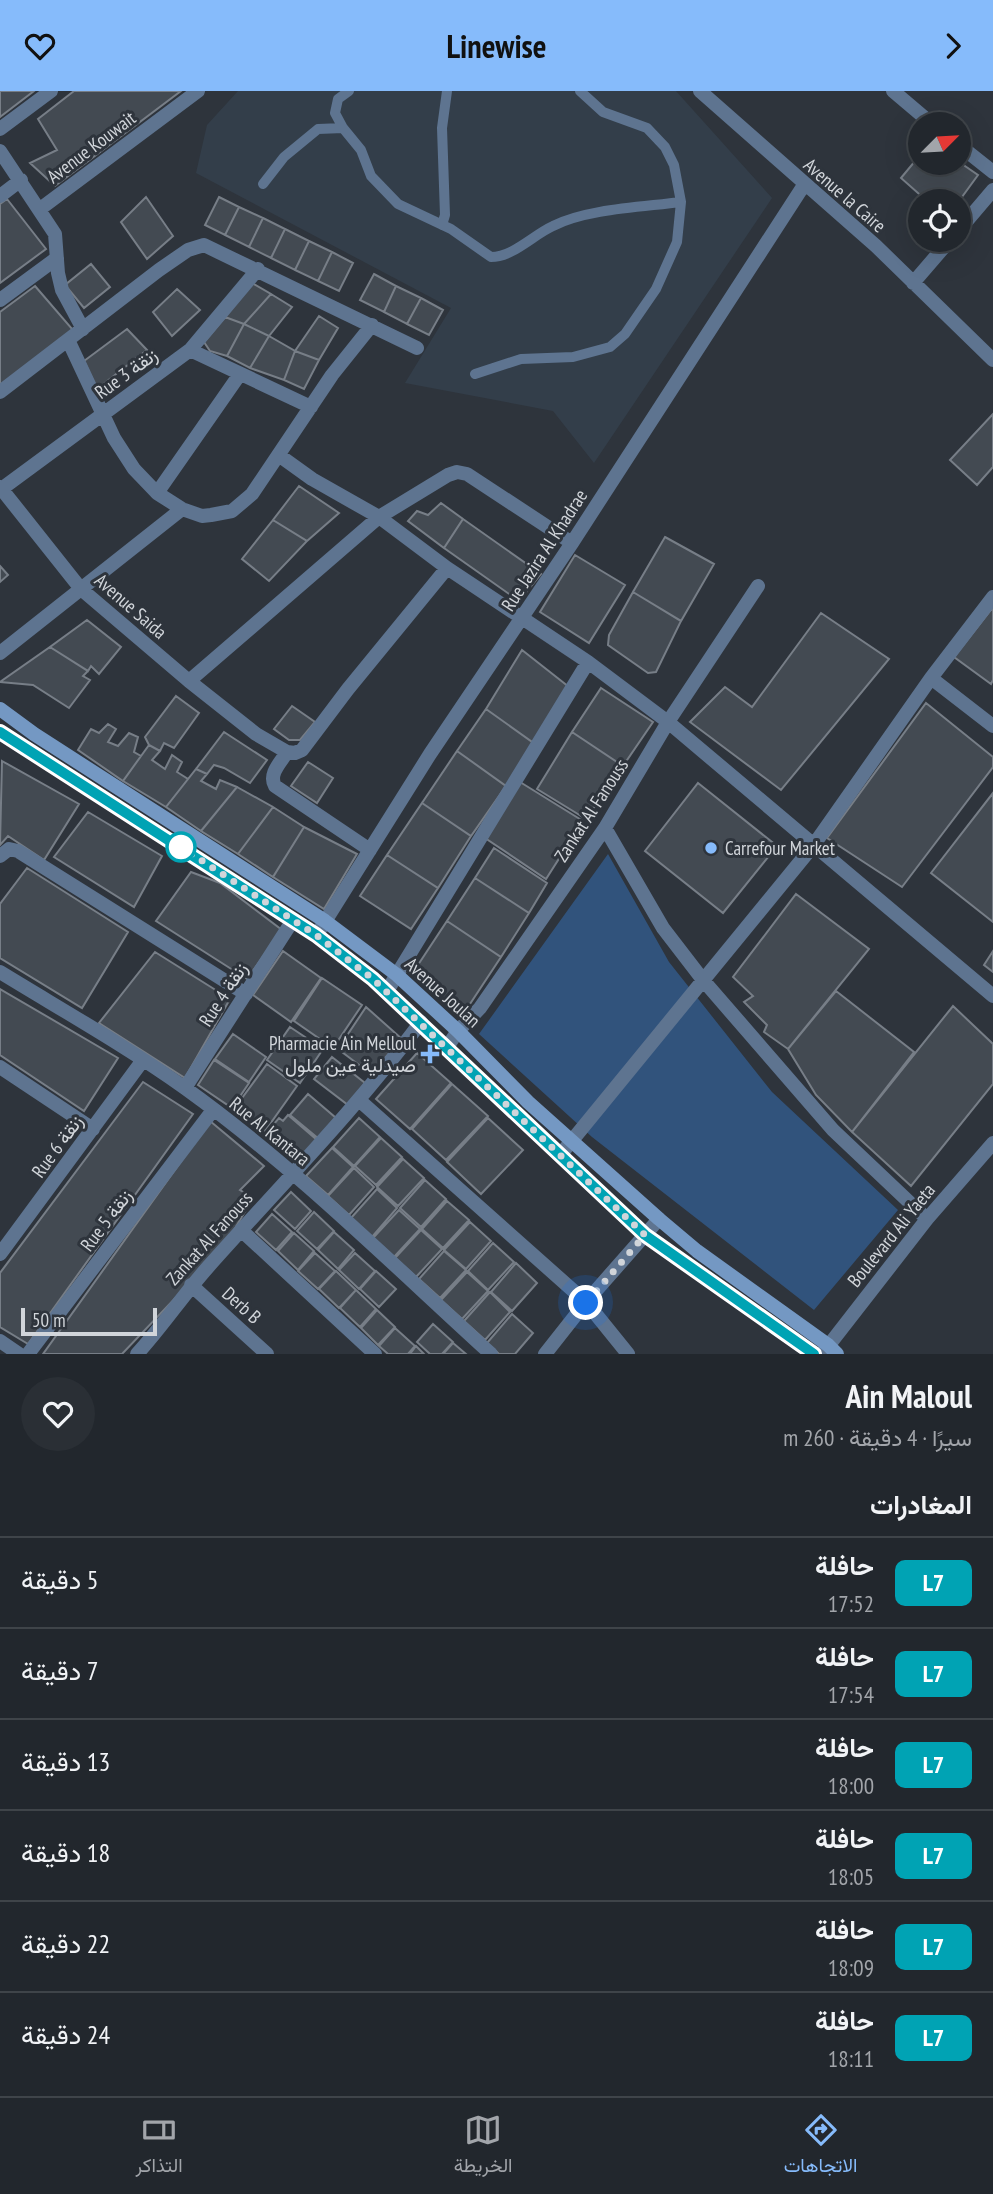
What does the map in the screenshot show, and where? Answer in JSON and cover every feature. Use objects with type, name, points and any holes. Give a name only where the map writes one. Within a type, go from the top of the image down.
[{"type":"street","points":[[0,129],[51,91]]},
{"type":"street","name":"Avenue Kouwait","points":[[40,209],[198,91]]},
{"type":"street","name":"Avenue la Caire","points":[[700,91],[876,246],[993,360]]},
{"type":"street","points":[[893,91],[918,112]]},
{"type":"street","points":[[0,151],[56,235],[62,290],[83,329]]},
{"type":"street","points":[[971,154],[993,171]]},
{"type":"street","name":"Avenue Kouwait","points":[[0,196],[21,180]]},
{"type":"street","name":"Rue Jazira Al Khadrae","points":[[316,935],[430,754],[572,543],[804,185]]},
{"type":"street","points":[[971,218],[991,198]]},
{"type":"street","points":[[0,392],[69,342],[159,270],[196,246],[204,245],[417,348]]},
{"type":"street","points":[[913,283],[940,252]]},
{"type":"street","points":[[0,300],[57,258]]},
{"type":"street","name":"Rue 3 زنقة","points":[[1,488],[190,350],[258,269]]},
{"type":"street","points":[[69,342],[120,450],[134,469],[157,493],[182,509],[201,516],[232,511],[252,494],[332,375],[372,325]]},
{"type":"street","points":[[190,350],[311,407]]},
{"type":"street","points":[[157,493],[240,374]]},
{"type":"street","points":[[279,456],[312,479],[379,517],[447,568],[588,662],[668,722],[993,996]]},
{"type":"street","points":[[189,681],[379,517],[448,475],[457,472],[467,474],[572,543]]},
{"type":"street","name":"Avenue Saida","points":[[1,488],[81,589],[256,734],[288,752]]},
{"type":"street","points":[[0,653],[182,509]]},
{"type":"street","points":[[370,850],[275,786],[272,782],[273,774],[288,752],[302,750],[447,568]]},
{"type":"street","name":"Zankat Al Fanouss","points":[[447,1047],[480,1008],[605,828],[668,722],[758,586]]},
{"type":"street","points":[[561,1154],[813,846],[931,678],[993,597]]},
{"type":"street","points":[[387,991],[588,662]]},
{"type":"street","points":[[931,678],[993,726]]},
{"type":"street","name":"Avenue Joulan","points":[[0,709],[45,741],[326,921],[397,975],[458,1031],[528,1102],[659,1219],[829,1351]]},
{"type":"street","name":"Avenue Joulan","points":[[0,731],[316,935],[387,991],[421,1022],[645,1235],[813,1354]]},
{"type":"street","points":[[605,828],[663,928],[703,980],[833,1130],[927,1219]]},
{"type":"street","points":[[0,856],[9,849],[18,851],[246,994]]},
{"type":"street","name":"Rue 4 زنقة","points":[[185,1088],[293,921]]},
{"type":"street","name":"Rue Al Kantara","points":[[0,972],[143,1060],[213,1109],[294,1175],[491,1354]]},
{"type":"street","name":"Zankat Al Fanouss","points":[[141,1353],[191,1285],[294,1175],[359,1100],[421,1022]]},
{"type":"street","name":"Rue 6 زنقة","points":[[3,1245],[143,1060]]},
{"type":"street","points":[[0,1067],[93,1129]]},
{"type":"street","points":[[359,1100],[586,1303],[628,1354]]},
{"type":"street","name":"Rue 5 زنقة","points":[[28,1354],[213,1109]]},
{"type":"street","name":"Boulevard Ali Yaeta","points":[[829,1351],[927,1219],[993,1143]]},
{"type":"street","points":[[545,1354],[659,1219]]},
{"type":"street","points":[[241,1230],[375,1354]]},
{"type":"street","name":"Derb B","points":[[191,1285],[267,1354]]},
{"type":"street","points":[[0,1341],[19,1354]]},
{"type":"lane","points":[[349,91],[338,99],[335,113],[343,128],[361,149],[371,176],[398,204],[442,225],[491,257],[507,254],[563,221],[681,202]]},
{"type":"lane","points":[[442,225],[445,215],[442,128],[447,91]]},
{"type":"lane","points":[[475,374],[521,359],[573,357],[610,347],[625,334],[656,289],[677,241],[681,202],[674,165],[664,147],[647,128],[603,112],[580,91]]},
{"type":"lane","points":[[263,184],[285,157],[318,129],[343,128]]},
{"type":"shaded area","points":[[238,91],[676,91],[772,198],[594,463],[553,411],[405,383],[451,308],[196,173],[207,125]]},
{"type":"shaded area","points":[[608,854],[669,962],[772,1092],[898,1210],[814,1310],[592,1137],[479,1034]]},
{"type":"building","points":[[0,91],[34,91],[0,117]]},
{"type":"building","points":[[74,91],[181,91],[55,186],[30,163],[57,150],[38,119]]},
{"type":"building","points":[[908,170],[908,175],[971,175],[971,170],[978,175],[968,189],[913,189],[901,178]]},
{"type":"building","points":[[146,197],[173,236],[147,259],[121,222]]},
{"type":"building","points":[[219,197],[239,207],[225,235],[205,225]]},
{"type":"building","points":[[7,199],[46,249],[0,283],[0,204]]},
{"type":"building","points":[[239,207],[263,218],[249,247],[225,235]]},
{"type":"building","points":[[263,218],[285,229],[271,258],[249,247]]},
{"type":"building","points":[[285,229],[309,241],[295,270],[271,258]]},
{"type":"building","points":[[309,241],[332,252],[318,281],[295,270]]},
{"type":"building","points":[[332,252],[353,263],[339,291],[318,281]]},
{"type":"building","points":[[91,264],[110,287],[84,308],[65,285]]},
{"type":"building","points":[[374,274],[396,286],[384,312],[360,300]]},
{"type":"building","points":[[252,283],[271,294],[244,324],[225,317]]},
{"type":"building","points":[[35,286],[73,330],[0,386],[0,312]]},
{"type":"building","points":[[396,286],[421,298],[407,324],[384,312]]},
{"type":"building","points":[[177,289],[200,310],[172,336],[153,312]]},
{"type":"building","points":[[271,294],[292,307],[269,336],[244,324]]},
{"type":"building","points":[[421,298],[443,310],[429,335],[407,324]]},
{"type":"building","points":[[319,316],[338,328],[319,360],[295,351]]},
{"type":"building","points":[[225,317],[244,324],[227,356],[210,351],[204,342]]},
{"type":"building","points":[[244,324],[269,336],[250,368],[227,356]]},
{"type":"building","points":[[127,329],[147,350],[97,389],[84,361]]},
{"type":"building","points":[[269,336],[295,351],[284,380],[250,368]]},
{"type":"building","points":[[295,351],[319,360],[304,389],[284,380]]},
{"type":"building","points":[[993,414],[993,467],[977,485],[950,460]]},
{"type":"building","points":[[299,486],[339,513],[307,541],[273,520]]},
{"type":"building","points":[[441,503],[463,519],[444,548],[408,521],[417,511],[428,515]]},
{"type":"building","points":[[463,519],[541,574],[519,601],[444,548]]},
{"type":"building","points":[[273,520],[307,541],[269,581],[242,559]]},
{"type":"building","points":[[665,537],[714,564],[681,621],[633,592]]},
{"type":"building","points":[[575,555],[625,585],[589,643],[540,612]]},
{"type":"building","points":[[0,566],[8,575],[0,582]]},
{"type":"building","points":[[633,592],[681,621],[656,672],[648,673],[608,645],[609,635]]},
{"type":"building","points":[[993,607],[993,680],[991,684],[954,657]]},
{"type":"building","points":[[821,613],[889,659],[781,790],[690,722],[725,687],[752,707]]},
{"type":"building","points":[[87,620],[121,647],[99,674],[91,666],[88,671],[50,647]]},
{"type":"building","points":[[50,647],[88,671],[83,676],[90,680],[69,708],[33,685],[0,682]]},
{"type":"building","points":[[522,650],[569,687],[535,744],[486,709]]},
{"type":"building","points":[[601,688],[653,722],[623,766],[572,732]]},
{"type":"building","points":[[176,696],[199,713],[174,748],[164,743],[160,751],[149,745],[145,737]]},
{"type":"building","points":[[926,703],[993,757],[993,767],[902,887],[827,838]]},
{"type":"building","points":[[292,706],[315,722],[300,740],[289,740],[274,729]]},
{"type":"building","points":[[486,709],[535,744],[506,786],[457,751]]},
{"type":"building","points":[[108,724],[116,729],[108,742],[118,746],[129,733],[138,737],[134,752],[141,756],[123,781],[78,750],[91,729],[99,733]]},
{"type":"building","points":[[224,732],[267,760],[250,783],[214,765],[207,774],[196,769]]},
{"type":"building","points":[[572,732],[623,766],[586,819],[537,789]]},
{"type":"building","points":[[149,745],[160,751],[152,760],[165,769],[172,755],[182,762],[177,772],[188,779],[166,807],[123,781]]},
{"type":"building","points":[[457,751],[506,786],[471,836],[422,803]]},
{"type":"building","points":[[2,761],[79,804],[44,860],[8,836],[0,845]]},
{"type":"building","points":[[308,762],[333,778],[317,803],[291,786]]},
{"type":"building","points":[[196,769],[207,774],[201,781],[216,789],[220,780],[237,787],[201,831],[166,807]]},
{"type":"building","points":[[520,782],[583,821],[546,879],[485,838]]},
{"type":"building","name":"Carrefour Market","points":[[698,783],[777,846],[723,913],[645,851]]},
{"type":"building","points":[[237,787],[273,807],[238,854],[201,831]]},
{"type":"building","points":[[993,793],[993,922],[931,873]]},
{"type":"building","points":[[422,803],[471,836],[438,888],[387,855]]},
{"type":"building","points":[[273,807],[304,827],[273,877],[238,854]]},
{"type":"building","points":[[88,812],[162,856],[134,907],[54,857]]},
{"type":"building","points":[[304,827],[357,854],[324,909],[273,877]]},
{"type":"building","points":[[494,848],[547,883],[529,913],[475,878]]},
{"type":"building","points":[[387,855],[438,888],[411,929],[360,896]]},
{"type":"building","points":[[27,868],[128,932],[82,1008],[0,958],[0,904]]},
{"type":"building","points":[[191,872],[220,883],[282,930],[247,979],[156,921]]},
{"type":"building","points":[[475,878],[529,913],[501,957],[447,921]]},
{"type":"building","points":[[796,894],[869,949],[788,1049],[764,1032],[767,1025],[744,1002],[753,996],[733,977]]},
{"type":"building","points":[[447,921],[501,957],[462,1016],[412,974]]},
{"type":"building","points":[[283,951],[321,978],[291,1022],[253,995]]},
{"type":"building","points":[[993,951],[993,972],[984,965]]},
{"type":"building","points":[[155,952],[230,999],[185,1078],[99,1023]]},
{"type":"building","points":[[322,978],[362,1005],[333,1048],[294,1021]]},
{"type":"building","points":[[0,989],[118,1058],[84,1111],[0,1055]]},
{"type":"building","points":[[836,991],[914,1052],[852,1132],[816,1095],[788,1049]]},
{"type":"building","points":[[953,1006],[993,1044],[993,1084],[911,1186],[852,1132]]},
{"type":"building","points":[[366,1007],[402,1039],[371,1074],[338,1049]]},
{"type":"building","points":[[290,1027],[323,1049],[300,1083],[267,1060]]},
{"type":"building","points":[[233,1034],[266,1057],[249,1082],[215,1059]]},
{"type":"building","points":[[417,1053],[451,1083],[410,1129],[376,1099]]},
{"type":"building","points":[[332,1057],[365,1083],[348,1105],[314,1079]]},
{"type":"building","points":[[214,1060],[249,1083],[232,1108],[198,1085]]},
{"type":"building","points":[[267,1064],[297,1086],[265,1131],[234,1109]]},
{"type":"building","points":[[143,1082],[193,1114],[28,1344],[0,1327],[0,1273]]},
{"type":"building","points":[[452,1084],[488,1116],[446,1160],[412,1129]]},
{"type":"building","points":[[308,1094],[336,1118],[319,1139],[290,1115]]},
{"type":"building","points":[[288,1115],[317,1140],[300,1161],[267,1132],[279,1118],[283,1121]]},
{"type":"building","points":[[359,1118],[380,1137],[354,1166],[333,1147]]},
{"type":"building","points":[[488,1118],[523,1150],[481,1194],[447,1162]]},
{"type":"building","points":[[210,1121],[264,1166],[240,1190],[253,1198],[224,1247],[122,1354],[43,1354]]},
{"type":"building","points":[[381,1138],[402,1157],[376,1185],[355,1166]]},
{"type":"building","points":[[332,1148],[353,1167],[328,1195],[306,1176]]},
{"type":"building","points":[[403,1159],[424,1178],[398,1206],[377,1187]]},
{"type":"building","points":[[354,1168],[374,1187],[349,1215],[328,1196]]},
{"type":"building","points":[[425,1180],[446,1199],[421,1227],[400,1208]]},
{"type":"building","points":[[377,1189],[397,1208],[372,1237],[351,1218]]},
{"type":"building","points":[[291,1192],[311,1211],[295,1229],[274,1210]]},
{"type":"building","points":[[447,1201],[469,1220],[443,1248],[422,1229]]},
{"type":"building","points":[[399,1210],[420,1229],[394,1257],[373,1238]]},
{"type":"building","points":[[314,1212],[334,1231],[317,1249],[297,1231]]},
{"type":"building","points":[[272,1214],[292,1232],[276,1250],[256,1232]]},
{"type":"building","points":[[470,1222],[491,1241],[466,1269],[444,1250]]},
{"type":"building","points":[[421,1230],[442,1249],[416,1277],[395,1258]]},
{"type":"building","points":[[334,1232],[354,1250],[338,1269],[318,1250]]},
{"type":"building","points":[[294,1233],[314,1251],[298,1270],[278,1251]]},
{"type":"building","points":[[493,1243],[514,1262],[488,1290],[468,1271]]},
{"type":"building","points":[[444,1251],[466,1270],[440,1298],[419,1279]]},
{"type":"building","points":[[315,1253],[335,1271],[318,1289],[298,1271]]},
{"type":"building","points":[[355,1253],[375,1271],[359,1289],[339,1270]]},
{"type":"building","points":[[516,1263],[537,1283],[512,1311],[491,1292]]},
{"type":"building","points":[[336,1271],[356,1290],[339,1308],[319,1289]]},
{"type":"building","points":[[376,1271],[396,1289],[379,1307],[360,1289]]},
{"type":"building","points":[[467,1272],[488,1291],[462,1319],[441,1300]]},
{"type":"building","points":[[356,1290],[376,1309],[360,1327],[340,1308]]},
{"type":"building","points":[[490,1292],[510,1312],[485,1340],[464,1321]]},
{"type":"building","points":[[377,1310],[395,1327],[378,1345],[361,1328]]},
{"type":"building","points":[[512,1314],[533,1333],[515,1354],[499,1354],[487,1343]]},
{"type":"building","points":[[433,1324],[453,1342],[442,1354],[430,1354],[417,1342]]},
{"type":"building","points":[[395,1328],[415,1346],[408,1354],[388,1354],[379,1346]]},
{"type":"building","points":[[453,1343],[466,1354],[443,1354]]},
{"type":"building","points":[[416,1346],[424,1354],[410,1354]]},
{"type":"bus line","name":"L7","points":[[0,732],[316,935],[373,979],[421,1022],[645,1235],[814,1354]]},
{"type":"place","name":"Carrefour Market","points":[[711,848]]},
{"type":"place","name":"Pharmacie Ain Melloul صيدلية عين ملول","points":[[430,1054]]},
{"type":"route","points":[[181,847],[316,935],[373,979],[645,1235],[586,1303]]}]
